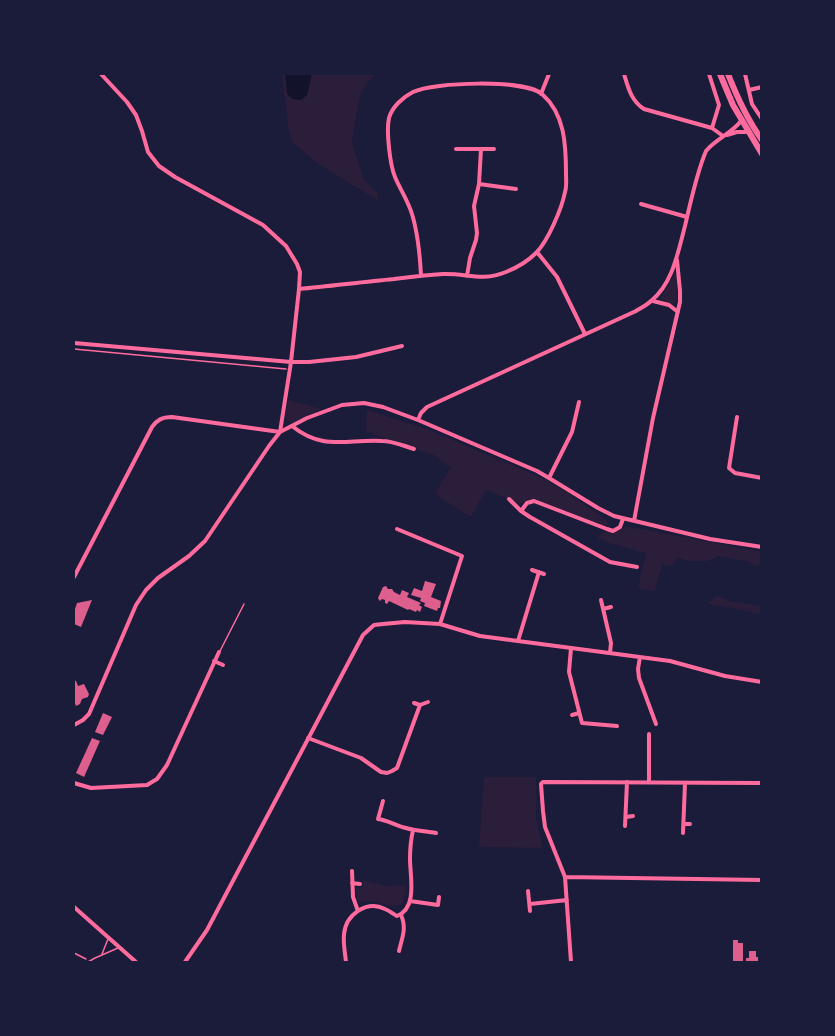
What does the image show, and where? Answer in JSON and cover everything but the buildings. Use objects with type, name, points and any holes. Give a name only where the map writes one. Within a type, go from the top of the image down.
[{"type":"highway","points":[[720,74],[741,121],[762,154]]},
{"type":"highway","points":[[728,74],[750,123],[762,140]]},
{"type":"street","points":[[101,74],[136,115],[148,152],[159,166],[263,225],[286,246],[293,256],[300,272],[299,289],[280,432]]},
{"type":"street","points":[[541,94],[549,74]]},
{"type":"street","points":[[624,74],[633,99],[644,109],[712,128],[723,136]]},
{"type":"street","points":[[709,74],[719,105],[712,128]]},
{"type":"street","points":[[745,74],[750,98],[762,119]]},
{"type":"street","points":[[299,289],[421,276],[452,274],[489,276],[506,272],[537,252],[553,225],[566,191],[564,135],[552,106],[541,94],[533,89],[497,84],[442,86],[415,91],[405,96],[396,106],[389,118],[390,150],[394,173],[412,212],[420,249],[421,276]]},
{"type":"street","points":[[749,90],[762,87]]},
{"type":"street","points":[[418,420],[427,408],[636,311],[652,301],[670,275],[677,257],[706,151],[741,121]]},
{"type":"street","points":[[723,136],[747,132]]},
{"type":"street","points":[[456,149],[494,149]]},
{"type":"street","points":[[467,276],[470,258],[477,240],[474,206],[479,184],[481,149]]},
{"type":"street","points":[[479,184],[516,189]]},
{"type":"street","points":[[641,204],[687,217]]},
{"type":"street","points":[[537,252],[557,277],[585,334]]},
{"type":"street","points":[[634,521],[653,418],[678,312],[680,291],[677,257]]},
{"type":"street","points":[[652,301],[669,305],[678,312]]},
{"type":"street","points":[[74,343],[291,362],[356,357],[402,346]]},
{"type":"street","points":[[549,478],[572,432],[579,402]]},
{"type":"street","points":[[74,726],[89,714],[136,605],[146,590],[204,541],[280,432],[342,405],[357,403],[383,407],[418,420],[549,478],[598,508],[623,519],[710,539],[762,547]]},
{"type":"street","points":[[74,577],[156,421],[172,417],[280,432]]},
{"type":"street","points":[[737,417],[729,468],[735,473],[762,478]]},
{"type":"street","points":[[729,422],[736,423]]},
{"type":"street","points":[[291,426],[326,443],[384,441],[414,449]]},
{"type":"street","points":[[509,499],[521,511],[610,562],[637,567]]},
{"type":"street","points":[[521,511],[527,503],[534,501],[613,531],[620,527],[623,519]]},
{"type":"street","points":[[397,529],[462,556],[440,624]]},
{"type":"street","points":[[518,641],[542,573],[532,570]]},
{"type":"street","points":[[601,600],[611,642],[610,653]]},
{"type":"street","points":[[603,609],[611,607]]},
{"type":"street","points":[[185,963],[207,930],[363,635],[374,626],[405,622],[440,624],[480,636],[670,660],[725,676],[762,682]]},
{"type":"street","points":[[571,648],[569,672],[582,723],[617,726]]},
{"type":"street","points":[[74,783],[91,788],[147,785],[157,779],[167,765],[219,652]]},
{"type":"street","points":[[640,657],[639,678],[656,724]]},
{"type":"street","points":[[214,661],[223,665]]},
{"type":"street","points":[[414,703],[420,705],[428,702]]},
{"type":"street","points":[[308,738],[361,758],[381,772],[392,771],[397,768],[420,705]]},
{"type":"street","points":[[572,715],[579,713]]},
{"type":"street","points":[[649,734],[649,782]]},
{"type":"street","points":[[641,740],[649,740]]},
{"type":"street","points":[[572,963],[565,876],[546,827],[541,784],[543,782],[762,783]]},
{"type":"street","points":[[625,826],[627,782]]},
{"type":"street","points":[[683,833],[685,783]]},
{"type":"street","points":[[383,801],[378,819],[413,830],[436,832]]},
{"type":"street","points":[[626,816],[633,816]]},
{"type":"street","points":[[684,824],[690,824]]},
{"type":"street","points":[[346,963],[344,935],[346,924],[351,917],[370,906],[383,908],[396,916],[401,915],[410,901],[410,855],[413,830]]},
{"type":"street","points":[[352,871],[353,897],[358,911]]},
{"type":"street","points":[[565,876],[762,880]]},
{"type":"street","points":[[352,883],[360,884]]},
{"type":"street","points":[[528,891],[530,911]]},
{"type":"street","points":[[410,901],[438,905],[439,897]]},
{"type":"street","points":[[530,904],[567,900]]},
{"type":"street","points":[[74,908],[136,963]]},
{"type":"street","points":[[399,951],[405,927],[401,915]]},
{"type":"lane","points":[[219,652],[244,604]]},
{"type":"lane","points":[[101,955],[108,938]]},
{"type":"lane","points":[[89,962],[118,948]]},
{"type":"path","points":[[74,349],[290,369]]},
{"type":"path","points":[[74,953],[89,962]]},
{"type":"shaded area","points":[[282,74],[376,74],[360,95],[352,142],[364,180],[379,194],[377,200],[317,163],[292,142]]},
{"type":"shaded area","points":[[285,74],[312,74],[307,95],[301,100],[292,99],[287,94]]},
{"type":"shaded area","points":[[675,272],[677,300],[673,305],[660,299]]},
{"type":"shaded area","points":[[288,400],[322,409],[293,422],[288,421],[285,418]]},
{"type":"shaded area","points":[[367,410],[427,429],[542,478],[607,520],[608,524],[605,527],[531,499],[520,504],[486,490],[471,517],[435,494],[450,468],[434,455],[366,430]]},
{"type":"shaded area","points":[[625,526],[758,551],[761,552],[761,564],[756,567],[751,562],[719,556],[707,561],[689,561],[678,558],[671,566],[662,564],[655,591],[638,588],[646,553],[598,538],[602,532],[617,532]]},
{"type":"shaded area","points":[[717,596],[727,601],[761,606],[761,614],[709,604]]},
{"type":"shaded area","points":[[484,777],[536,777],[536,820],[543,848],[479,847]]},
{"type":"shaded area","points":[[363,880],[386,886],[405,885],[402,904],[392,906],[372,901],[359,903],[356,888],[363,887]]}]
